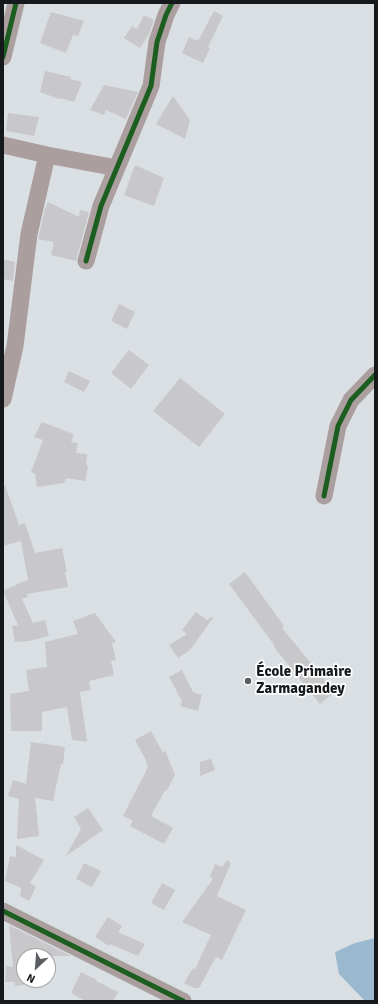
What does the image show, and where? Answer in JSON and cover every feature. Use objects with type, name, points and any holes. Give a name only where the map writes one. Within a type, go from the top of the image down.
[{"type":"street","points":[[3,57],[16,3]]},
{"type":"street","points":[[86,261],[101,206],[151,86],[157,42],[166,15],[172,3]]},
{"type":"street","points":[[3,145],[117,168]]},
{"type":"street","points":[[3,399],[16,346],[30,234],[47,155]]},
{"type":"street","points":[[324,496],[338,426],[351,400],[375,374]]},
{"type":"street","points":[[3,910],[183,1001]]},
{"type":"water","points":[[375,938],[375,1001],[365,1001],[339,974],[335,952],[355,943]]},
{"type":"building","points":[[214,11],[223,16],[208,47],[210,48],[203,63],[182,53],[189,37],[198,41]]},
{"type":"building","points":[[51,12],[84,21],[78,36],[73,35],[66,53],[40,43]]},
{"type":"building","points":[[144,15],[154,20],[149,34],[140,48],[124,38],[132,26],[137,29]]},
{"type":"building","points":[[45,71],[71,77],[70,79],[82,82],[74,102],[59,99],[40,92]]},
{"type":"building","points":[[104,85],[138,92],[126,119],[106,110],[104,115],[90,110]]},
{"type":"building","points":[[173,96],[190,120],[185,139],[156,124]]},
{"type":"building","points":[[8,113],[39,117],[34,136],[6,131]]},
{"type":"building","points":[[135,165],[164,178],[154,206],[124,195]]},
{"type":"building","points":[[48,202],[79,217],[80,210],[89,212],[76,261],[51,255],[54,242],[38,239]]},
{"type":"building","points":[[3,259],[15,262],[13,281],[3,279]]},
{"type":"building","points":[[119,304],[135,312],[127,329],[111,321]]},
{"type":"building","points":[[129,350],[149,365],[131,389],[111,373]]},
{"type":"building","points":[[69,371],[90,381],[84,392],[64,382]]},
{"type":"building","points":[[180,378],[225,414],[199,447],[153,411]]},
{"type":"building","points":[[42,422],[74,434],[71,442],[78,443],[76,453],[87,454],[86,465],[88,466],[85,481],[66,478],[64,483],[37,487],[35,474],[31,472],[43,440],[34,437]]},
{"type":"building","points":[[5,485],[19,525],[25,523],[35,553],[62,548],[67,572],[65,572],[68,587],[27,594],[28,597],[22,599],[33,623],[45,620],[49,636],[29,641],[15,642],[12,626],[18,625],[3,591],[28,580],[21,541],[3,546],[3,486]]},
{"type":"building","points":[[245,572],[284,626],[282,628],[335,692],[320,704],[274,647],[275,646],[229,584]]},
{"type":"building","points":[[196,612],[207,620],[212,617],[213,618],[190,650],[178,658],[169,645],[187,634],[182,630]]},
{"type":"building","points":[[95,613],[116,642],[112,643],[116,660],[111,661],[114,675],[89,681],[91,690],[80,692],[87,742],[72,740],[67,707],[42,712],[42,731],[11,731],[10,694],[29,691],[26,670],[47,667],[45,642],[78,634],[73,621]]},
{"type":"building","points":[[182,670],[193,692],[202,695],[198,711],[180,706],[182,701],[169,677]]},
{"type":"building","points":[[151,731],[163,753],[165,750],[175,775],[151,816],[173,828],[164,844],[130,826],[133,821],[123,816],[148,767],[147,762],[135,740]]},
{"type":"building","points":[[31,742],[65,747],[63,764],[61,764],[53,801],[35,798],[39,836],[17,839],[19,799],[8,796],[13,780],[26,784]]},
{"type":"building","points":[[211,759],[215,770],[200,776],[200,762]]},
{"type":"building","points":[[88,808],[103,830],[66,856],[81,829],[74,817]]},
{"type":"building","points":[[16,845],[44,860],[30,883],[36,887],[29,901],[20,896],[21,888],[5,881],[10,856],[16,857]]},
{"type":"building","points":[[227,860],[231,863],[217,896],[246,910],[222,960],[216,957],[199,988],[194,988],[184,983],[193,968],[195,969],[211,935],[182,922],[213,879],[210,877],[215,864],[222,867]]},
{"type":"building","points":[[84,863],[101,871],[92,887],[76,879]]},
{"type":"building","points":[[162,883],[175,890],[164,910],[151,903]]},
{"type":"building","points":[[108,917],[122,926],[118,932],[145,944],[138,956],[110,944],[109,946],[95,937]]},
{"type":"building","points":[[9,925],[55,948],[16,948],[16,986],[15,982],[5,982],[6,966],[13,967]]},
{"type":"building","points":[[56,948],[71,956],[56,956]]},
{"type":"building","points":[[81,972],[118,992],[113,1001],[86,1001],[71,993]]},
{"type":"cycle path","points":[[3,57],[16,3]]},
{"type":"cycle path","points":[[86,261],[101,206],[151,86],[157,42],[166,15],[172,3]]},
{"type":"cycle path","points":[[324,496],[338,426],[351,400],[375,375]]},
{"type":"cycle path","points":[[3,911],[183,1001]]},
{"type":"place","name":"École Primaire Zarmagandey","points":[[248,681]]}]
